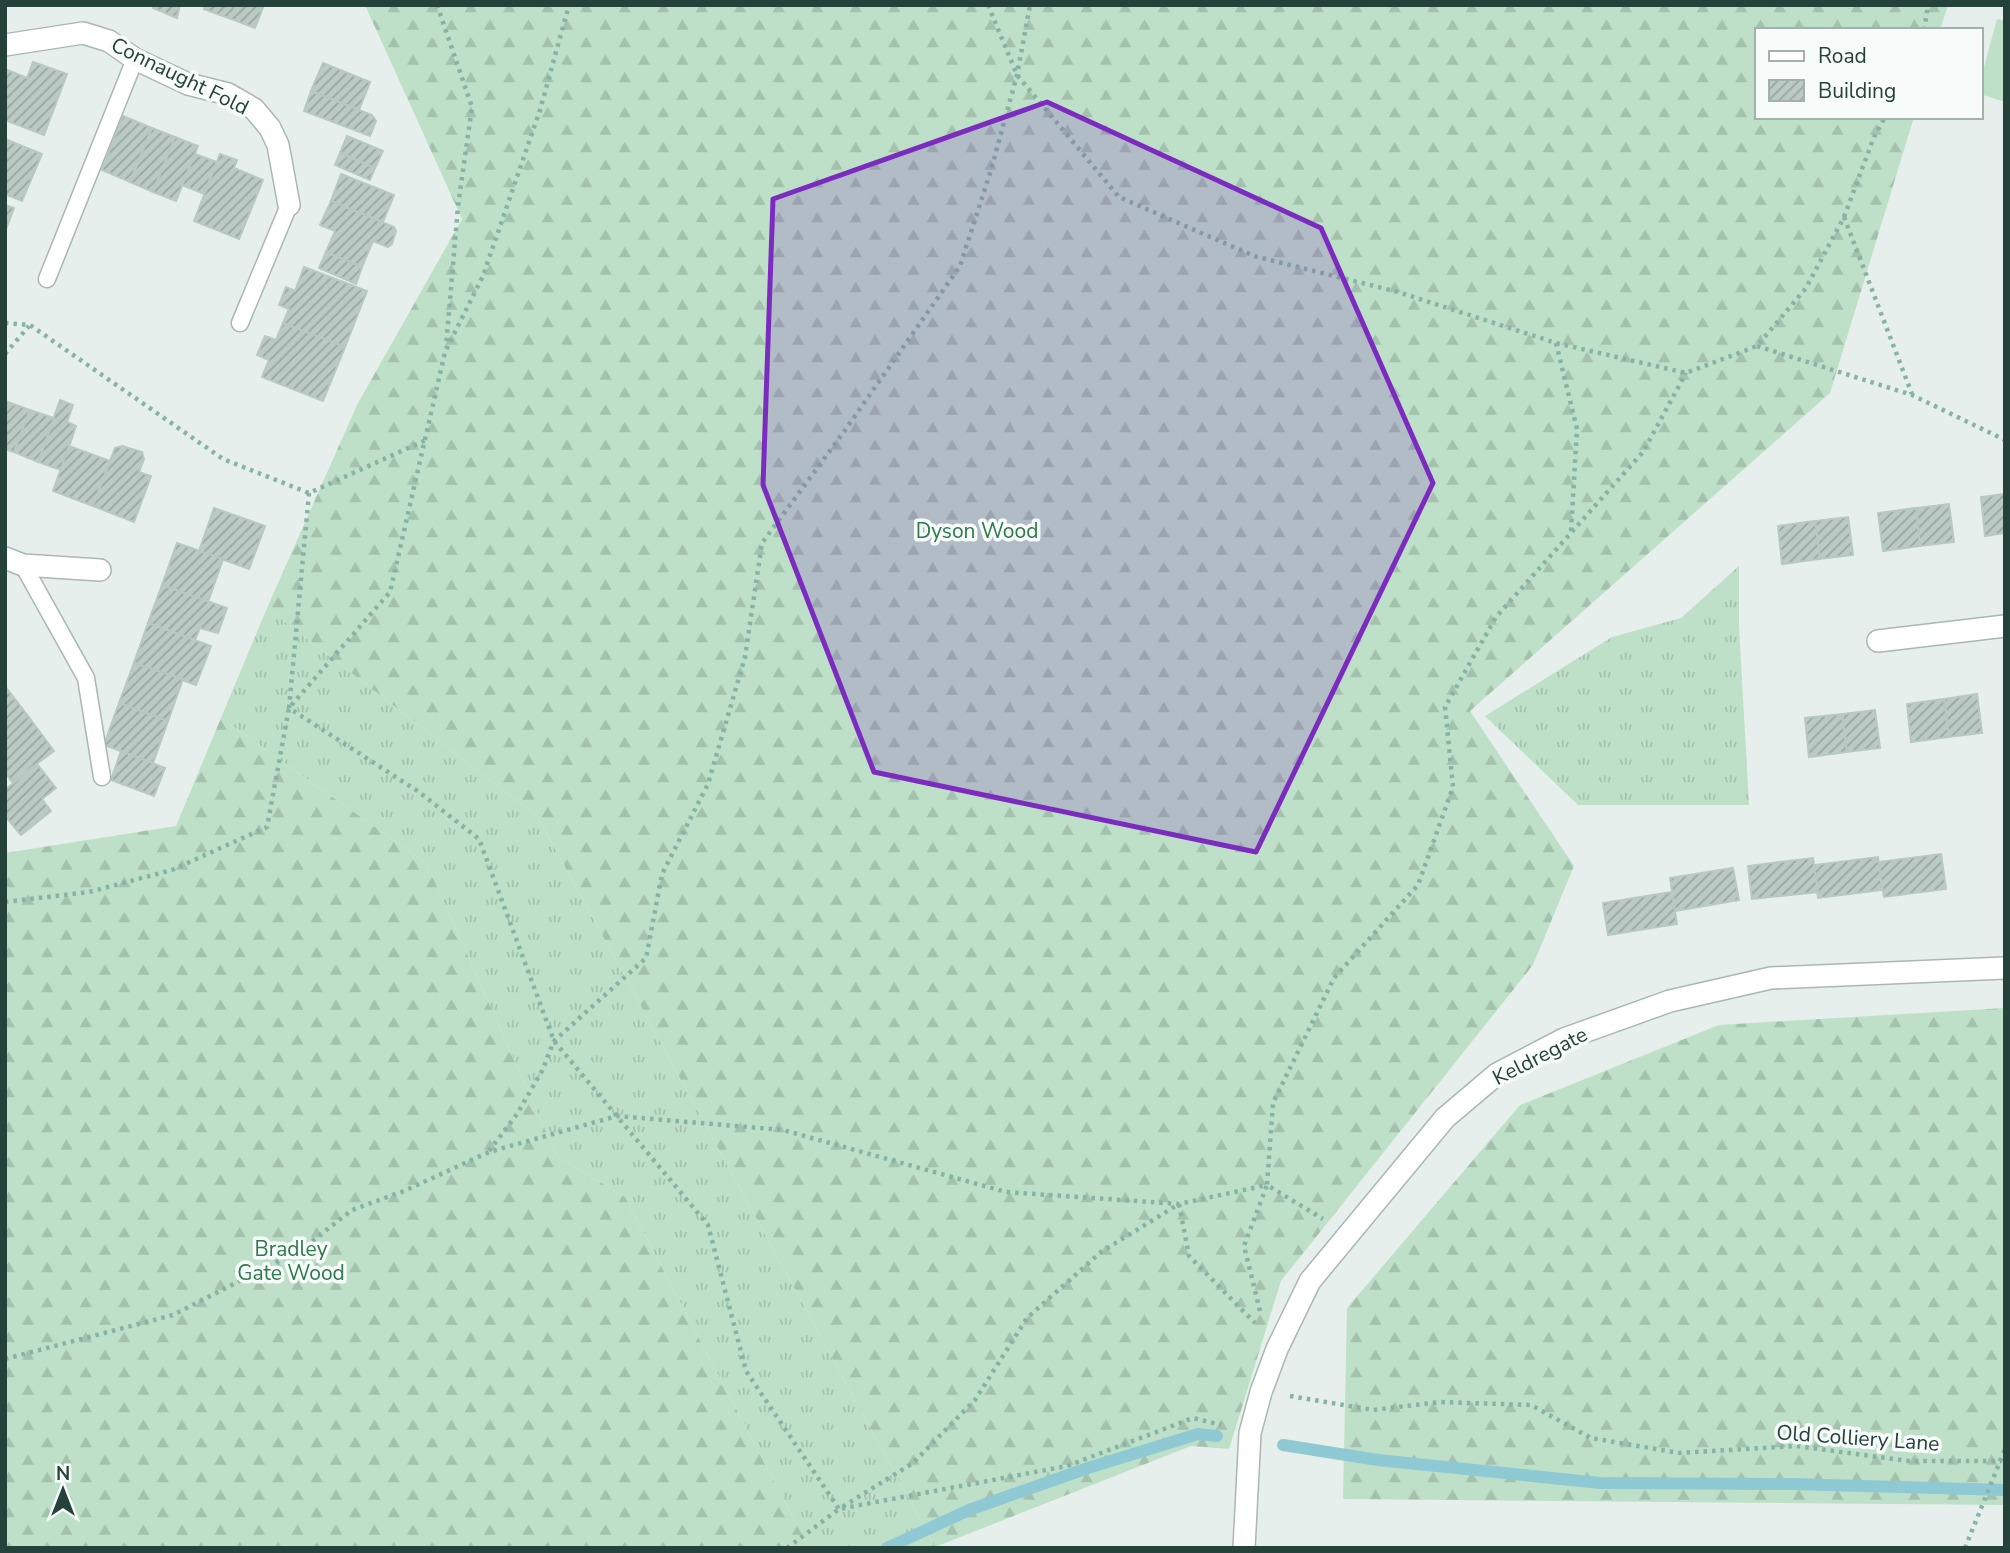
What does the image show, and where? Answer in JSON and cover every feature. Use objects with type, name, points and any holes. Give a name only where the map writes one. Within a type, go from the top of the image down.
[{"type":"street","name":"Connaught Fold","points":[[5,45],[83,33],[109,41],[135,58],[188,84],[228,94],[254,109],[270,128],[278,145],[289,205]]},
{"type":"street","points":[[14,561],[100,570]]},
{"type":"street","points":[[1878,641],[2005,626]]},
{"type":"street","name":"Keldregate","points":[[1244,1548],[1250,1433],[1272,1342],[1310,1280],[1349,1232],[1445,1118],[1497,1074],[1564,1039],[1670,1001],[1771,978],[2005,968]]},
{"type":"lane","points":[[47,279],[135,58]]},
{"type":"lane","points":[[240,323],[289,205]]},
{"type":"lane","points":[[14,561],[86,678],[102,777]]},
{"type":"path","points":[[289,708],[390,592],[445,352],[458,206],[472,107],[437,5]]},
{"type":"path","points":[[445,352],[483,275],[540,110],[569,5]]},
{"type":"path","points":[[988,5],[1017,75],[1119,197],[1254,256],[1398,292],[1556,343],[1686,373],[1757,346],[1806,288],[1844,217],[1874,137],[1884,119]]},
{"type":"path","points":[[489,1152],[517,1114],[542,1071],[554,1041],[646,958],[662,874],[708,784],[746,657],[762,544],[960,266],[991,170],[1017,75],[1030,5]]},
{"type":"path","points":[[1924,28],[1928,5]]},
{"type":"path","points":[[1844,217],[1912,395]]},
{"type":"path","points":[[5,323],[30,325],[223,459],[309,493],[426,440]]},
{"type":"path","points":[[5,354],[30,325]]},
{"type":"path","points":[[1556,343],[1577,429],[1571,532]]},
{"type":"path","points":[[1757,346],[1912,395],[2005,440]]},
{"type":"path","points":[[1272,1342],[1244,1246],[1267,1185],[1273,1103],[1334,978],[1418,885],[1453,787],[1445,707],[1496,617],[1643,452],[1686,373]]},
{"type":"path","points":[[5,902],[89,891],[172,870],[267,827],[289,708],[309,493]]},
{"type":"path","points":[[289,708],[419,792],[479,839],[554,1041],[708,1225],[746,1371],[839,1510]]},
{"type":"path","points":[[5,1359],[173,1315],[302,1249],[352,1210],[404,1191],[489,1152],[617,1116],[783,1130],[1006,1192],[1179,1204],[1267,1185],[1349,1232]]},
{"type":"path","points":[[1179,1204],[1189,1256],[1272,1342]]},
{"type":"path","points":[[787,1548],[913,1462],[975,1400],[1027,1318],[1101,1252],[1179,1204]]},
{"type":"path","name":"Old Colliery Lane","points":[[1261,1392],[1373,1410],[1440,1402],[1531,1405],[1591,1438],[1679,1452],[1796,1446],[1909,1461],[2002,1461]]},
{"type":"path","points":[[839,1510],[1067,1466],[1193,1418],[1250,1433]]},
{"type":"path","points":[[1965,1548],[2005,1449]]},
{"type":"highlighted area","points":[[1047,102],[1321,228],[1433,483],[1256,852],[874,772],[763,485],[773,199]]},
{"type":"green space","name":"Dyson Wood","points":[[365,5],[1948,5],[1941,28],[1755,28],[1755,119],[1913,119],[1830,393],[1470,711],[1574,866],[1533,965],[1281,1281],[1229,1449],[1191,1446],[935,1547],[538,817],[267,608],[357,405],[462,219]]},
{"type":"green space","points":[[1997,19],[2005,21],[2005,102],[1982,95],[1982,75]]},
{"type":"green space","points":[[1739,566],[1739,626],[1749,805],[1578,805],[1485,716],[1612,637],[1681,618]]},
{"type":"green space","points":[[267,608],[538,817],[935,1547],[809,1548],[625,1197],[557,1156],[427,864],[221,718]]},
{"type":"green space","name":"Bradley Gate Wood","points":[[221,718],[427,864],[557,1156],[625,1197],[809,1548],[5,1548],[5,853],[176,826]]},
{"type":"green space","points":[[2005,1008],[2005,1505],[1343,1499],[1347,1308],[1520,1105],[1719,1025]]},
{"type":"building","points":[[154,5],[180,5],[177,18],[153,8]]},
{"type":"building","points":[[205,5],[236,5],[231,19],[204,9]]},
{"type":"building","points":[[236,5],[264,5],[255,28],[231,19]]},
{"type":"building","points":[[33,62],[67,74],[44,135],[5,120],[5,69],[27,78]]},
{"type":"building","points":[[323,63],[370,82],[359,110],[311,91]]},
{"type":"building","points":[[311,91],[372,115],[376,121],[370,136],[304,111]]},
{"type":"building","points":[[123,116],[152,128],[130,182],[102,170]]},
{"type":"building","points":[[152,128],[175,137],[153,192],[130,182]]},
{"type":"building","points":[[347,136],[383,151],[375,168],[340,153]]},
{"type":"building","points":[[175,137],[198,146],[176,201],[153,192]]},
{"type":"building","points":[[5,139],[42,154],[22,201],[5,194]]},
{"type":"building","points":[[340,153],[375,168],[370,180],[335,165]]},
{"type":"building","points":[[195,154],[217,162],[204,194],[182,185]]},
{"type":"building","points":[[220,154],[237,160],[234,168],[263,180],[239,239],[194,221]]},
{"type":"building","points":[[341,174],[394,195],[383,222],[331,201]]},
{"type":"building","points":[[331,201],[394,227],[396,231],[392,244],[388,247],[373,241],[362,267],[326,252],[335,231],[320,225]]},
{"type":"building","points":[[5,205],[14,208],[5,232]]},
{"type":"building","points":[[326,252],[362,267],[356,284],[319,268]]},
{"type":"building","points":[[304,267],[367,291],[345,347],[283,323],[289,309],[279,305],[286,287],[295,291]]},
{"type":"building","points":[[283,323],[345,347],[323,401],[262,377],[269,360],[257,355],[265,336],[276,340]]},
{"type":"building","points":[[60,400],[73,405],[67,422],[76,426],[61,470],[38,462]]},
{"type":"building","points":[[5,401],[30,410],[14,452],[5,449]]},
{"type":"building","points":[[30,410],[54,418],[38,462],[14,452]]},
{"type":"building","points":[[69,446],[110,461],[93,506],[53,491]]},
{"type":"building","points":[[122,446],[142,452],[144,459],[139,472],[151,476],[134,522],[93,506],[115,448]]},
{"type":"building","points":[[2005,494],[2005,533],[1985,536],[1981,497]]},
{"type":"building","points":[[1949,504],[1954,542],[1920,546],[1916,508]]},
{"type":"building","points":[[214,508],[265,526],[249,569],[199,551]]},
{"type":"building","points":[[1916,508],[1920,546],[1883,551],[1878,513]]},
{"type":"building","points":[[1848,517],[1853,555],[1820,559],[1815,521]]},
{"type":"building","points":[[1815,521],[1820,559],[1782,564],[1778,526]]},
{"type":"building","points":[[177,543],[223,559],[208,602],[162,585]]},
{"type":"building","points":[[162,585],[227,608],[218,633],[200,628],[195,640],[148,623]]},
{"type":"building","points":[[148,623],[211,646],[196,685],[134,663]]},
{"type":"building","points":[[134,663],[183,679],[168,721],[119,703]]},
{"type":"building","points":[[5,686],[28,716],[5,732]]},
{"type":"building","points":[[1977,694],[1982,733],[1949,737],[1944,699]]},
{"type":"building","points":[[1944,699],[1949,737],[1911,742],[1907,704]]},
{"type":"building","points":[[119,703],[168,721],[153,763],[104,745]]},
{"type":"building","points":[[1875,710],[1880,748],[1847,752],[1842,714]]},
{"type":"building","points":[[1842,714],[1847,752],[1809,757],[1805,718]]},
{"type":"building","points":[[28,716],[54,751],[12,782],[5,772],[5,732]]},
{"type":"building","points":[[121,751],[165,768],[154,796],[111,780]]},
{"type":"building","points":[[37,764],[56,788],[42,799],[51,811],[21,835],[5,816],[5,790]]},
{"type":"building","points":[[1941,854],[1946,889],[1884,897],[1878,862]]},
{"type":"building","points":[[1878,857],[1882,890],[1818,898],[1814,865]]},
{"type":"building","points":[[1813,858],[1818,892],[1752,899],[1748,866]]},
{"type":"building","points":[[1733,868],[1739,900],[1675,911],[1670,878]]},
{"type":"building","points":[[1672,892],[1677,924],[1608,935],[1603,903]]},
{"type":"waterway","points":[[887,1548],[969,1510],[1088,1468],[1198,1434],[1217,1436]]},
{"type":"waterway","points":[[1283,1445],[1378,1460],[1600,1483],[1793,1484],[2005,1490]]}]
